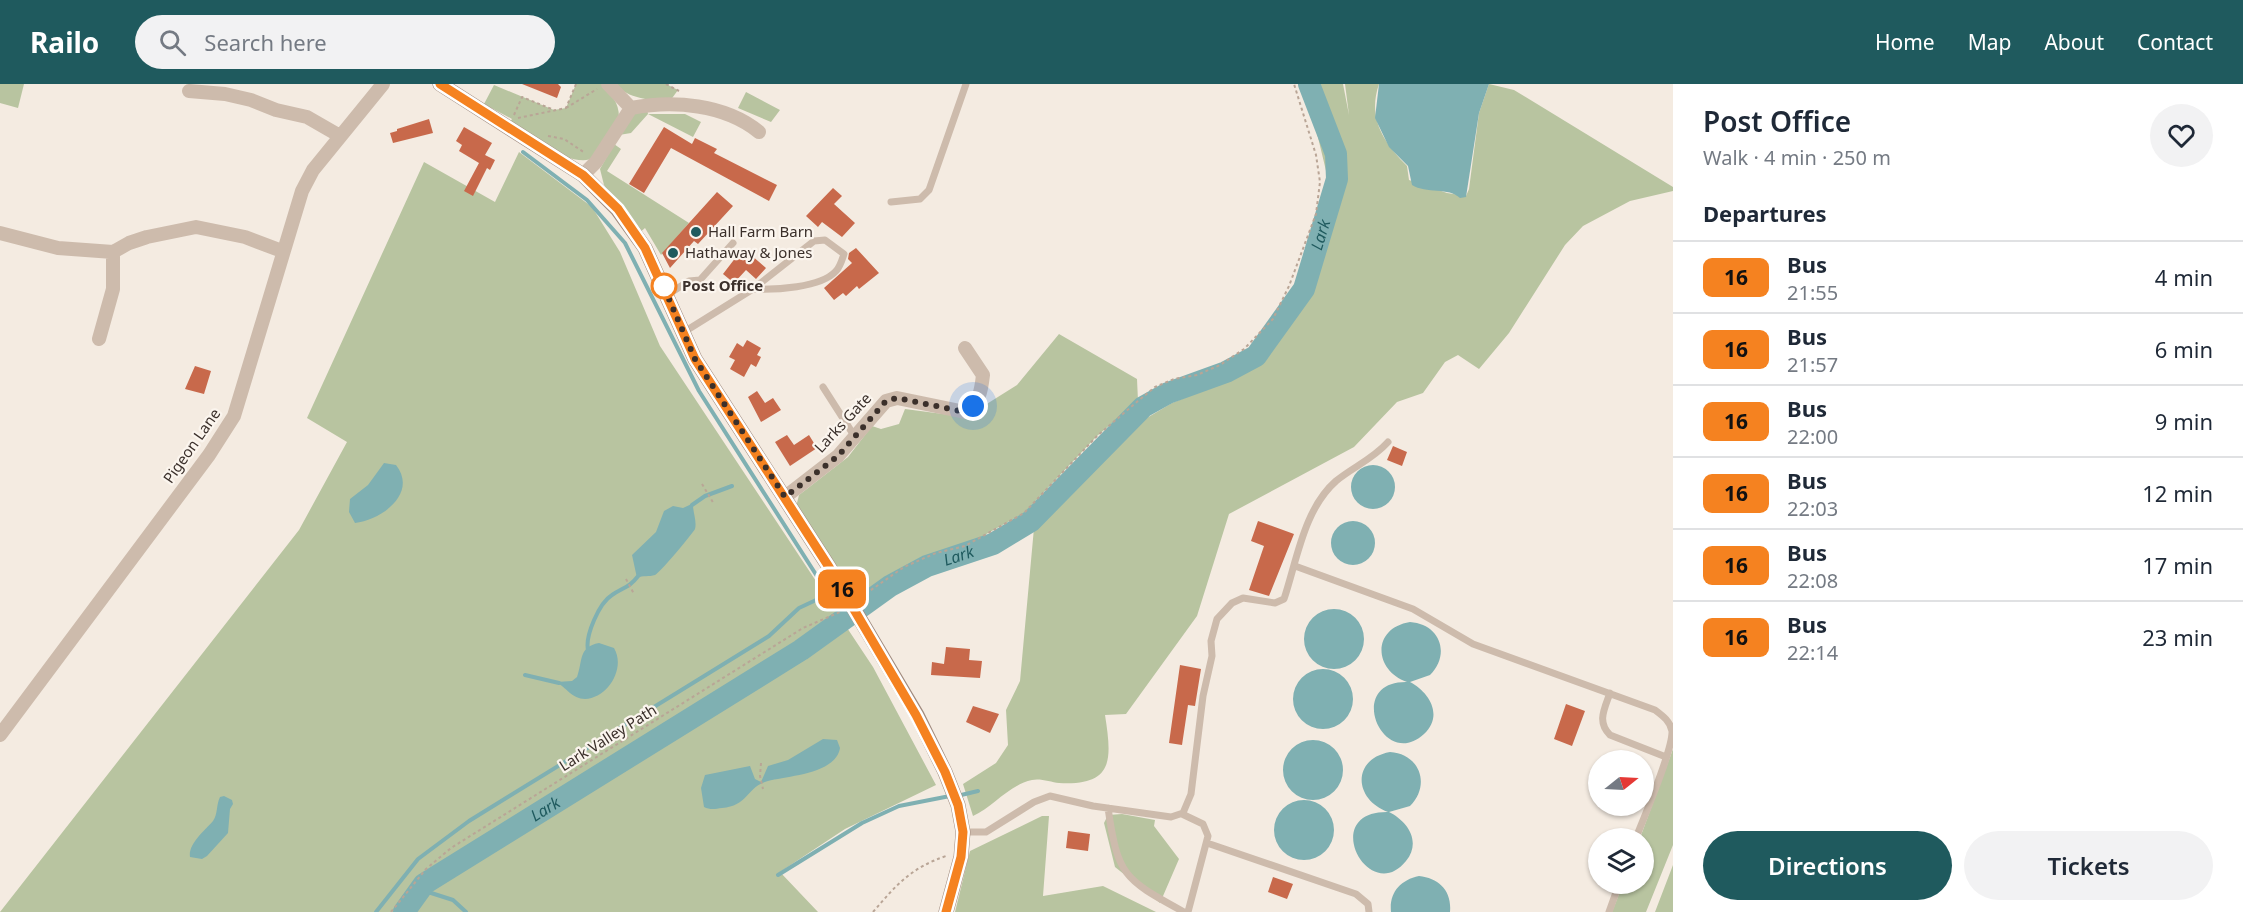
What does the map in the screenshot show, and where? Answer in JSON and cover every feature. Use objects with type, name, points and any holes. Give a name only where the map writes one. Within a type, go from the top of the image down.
[{"type":"main road","points":[[440,84],[583,175],[632,228],[653,264],[682,333],[710,385],[785,497],[854,608],[932,743],[956,799],[963,832],[961,857],[946,912]]},
{"type":"street","name":"Pigeon Lane","points":[[0,735],[208,455],[234,416],[302,191],[313,170],[384,84]]},
{"type":"street","points":[[605,85],[631,108],[695,107],[724,112],[744,120],[759,132]]},
{"type":"street","points":[[189,91],[251,100],[276,110],[307,117],[340,136]]},
{"type":"street","points":[[583,175],[596,162],[631,108]]},
{"type":"street","points":[[0,233],[57,248],[113,252],[147,237],[196,227],[245,237],[282,251]]},
{"type":"street","points":[[99,339],[113,289],[113,252]]},
{"type":"street","name":"Larks Gate","points":[[785,497],[838,456],[886,401],[897,398],[965,412],[973,406],[979,399],[983,375],[965,348]]},
{"type":"lane","points":[[891,202],[920,199],[929,190],[966,84]]},
{"type":"lane","points":[[682,333],[753,289],[814,241],[825,240],[844,254],[837,271],[827,279],[780,289],[753,289]]},
{"type":"lane","points":[[667,295],[689,281],[700,280],[733,243]]},
{"type":"lane","points":[[823,387],[855,437]]},
{"type":"lane","points":[[963,832],[986,832],[1034,802],[1050,796],[1108,808],[1171,817],[1182,813],[1191,794],[1203,696],[1212,656],[1211,640],[1217,619],[1232,603],[1243,598],[1279,602],[1284,599],[1313,510],[1336,482],[1373,457],[1388,442]]},
{"type":"lane","points":[[1294,566],[1413,609],[1473,644],[1655,710],[1667,718],[1672,732],[1666,757],[1640,828]]},
{"type":"lane","points":[[1610,693],[1602,716],[1605,730],[1610,735],[1666,757]]},
{"type":"lane","points":[[1108,808],[1115,845],[1127,876],[1140,888],[1186,912],[1207,843],[1203,824],[1182,813]]},
{"type":"lane","points":[[1207,843],[1356,894],[1368,904],[1369,912]]},
{"type":"lane","points":[[1609,912],[1615,894]]},
{"type":"path","points":[[567,108],[576,84]]},
{"type":"path","name":"Lark Valley Path","points":[[391,912],[426,868],[451,848],[803,628],[854,608],[904,567],[936,553],[965,546],[1024,513],[1097,436],[1155,387],[1197,375],[1220,365],[1244,350],[1273,319],[1289,286],[1316,214],[1320,182],[1316,155],[1294,84]]},
{"type":"path","points":[[554,110],[522,97],[513,119],[567,108],[605,85]]},
{"type":"path","points":[[702,484],[714,504]]},
{"type":"path","points":[[626,579],[634,594]]},
{"type":"path","points":[[760,763],[760,780],[763,788]]},
{"type":"path","points":[[873,912],[893,888],[922,864],[948,855],[961,857]]},
{"type":"green space","points":[[0,84],[24,84],[18,108],[0,103]]},
{"type":"green space","points":[[576,84],[602,84],[614,99],[619,112],[619,117],[601,149],[594,157],[586,160],[550,151],[507,127],[512,119],[484,104],[494,85],[554,110],[566,108]]},
{"type":"green space","points":[[613,84],[666,84],[678,90],[670,101],[654,100],[633,96]]},
{"type":"green space","points":[[1299,84],[1343,84],[1349,115],[1345,84],[1379,84],[1375,108],[1380,129],[1391,148],[1407,166],[1409,180],[1447,193],[1466,196],[1469,189],[1479,113],[1489,84],[1514,90],[1673,187],[1673,191],[1630,201],[1583,226],[1565,245],[1509,333],[1479,369],[1458,355],[1445,362],[1423,393],[1397,402],[1354,447],[1229,514],[1197,616],[1126,714],[1105,715],[1108,757],[1100,775],[1077,783],[1032,780],[1016,786],[973,816],[963,784],[996,763],[1008,745],[1006,710],[1020,681],[1034,528],[1105,450],[1130,428],[1172,403],[1221,383],[1252,364],[1277,332],[1303,285],[1319,238],[1328,179],[1315,125]]},
{"type":"green space","points":[[746,92],[780,110],[771,122],[738,108]]},
{"type":"green space","points":[[647,109],[648,114],[631,133],[619,135],[634,114]]},
{"type":"green space","points":[[648,114],[685,114],[701,122],[693,137]]},
{"type":"green space","points":[[614,144],[621,149],[607,171],[689,223],[661,255],[645,228],[637,235],[604,185],[600,169]]},
{"type":"green space","points":[[519,152],[592,207],[620,252],[660,346],[873,667],[936,785],[845,829],[780,872],[818,912],[0,912],[299,530],[347,442],[307,418],[424,162],[495,202]]},
{"type":"green space","points":[[1059,334],[1137,379],[1138,401],[1097,436],[1024,513],[965,546],[936,553],[904,567],[856,600],[796,507],[799,495],[848,457],[872,426],[881,429],[899,424],[905,409],[966,417],[1017,385]]},
{"type":"green space","points":[[1673,749],[1673,845],[1654,892],[1654,828],[1644,828],[1648,816],[1654,816],[1654,800]]},
{"type":"green space","points":[[1122,814],[1155,820],[1154,826],[1179,859],[1160,903],[1115,867],[1104,823],[1108,815]]},
{"type":"green space","points":[[1042,816],[1049,816],[1043,896],[1103,886],[1156,912],[955,912],[970,851]]},
{"type":"green space","points":[[1673,865],[1673,912],[1655,912]]},
{"type":"green space","points":[[1619,894],[1653,894],[1646,912],[1612,912]]},
{"type":"water","points":[[1379,84],[1489,84],[1479,113],[1466,197],[1460,198],[1450,193],[1412,185],[1408,166],[1389,147],[1375,118]]},
{"type":"water","points":[[384,463],[396,465],[402,475],[403,485],[400,495],[386,511],[376,517],[355,523],[349,512],[350,499],[368,485]]},
{"type":"water","points":[[1373,465],[1382,466],[1389,471],[1394,478],[1394,496],[1389,503],[1382,508],[1373,509],[1364,508],[1357,503],[1352,496],[1351,487],[1352,478],[1357,471],[1364,466]]},
{"type":"water","points":[[696,502],[693,505],[695,529],[689,538],[658,573],[637,578],[632,555],[656,532],[664,511],[673,506],[683,508]]},
{"type":"water","points":[[1353,521],[1362,522],[1369,527],[1374,534],[1374,552],[1369,559],[1362,564],[1353,565],[1344,564],[1337,559],[1332,552],[1331,543],[1332,534],[1337,527],[1344,522]]},
{"type":"water","points":[[1334,609],[1351,614],[1359,622],[1364,639],[1359,656],[1351,664],[1334,669],[1317,664],[1309,656],[1304,639],[1309,622],[1317,614]]},
{"type":"water","points":[[1410,622],[1429,628],[1439,641],[1441,650],[1440,658],[1430,675],[1410,682],[1428,698],[1432,705],[1433,719],[1424,734],[1409,743],[1395,742],[1384,734],[1376,722],[1374,708],[1377,695],[1388,686],[1407,682],[1388,668],[1383,659],[1382,650],[1383,640],[1389,632]]},
{"type":"water","points":[[599,643],[614,648],[617,656],[618,664],[613,681],[601,693],[593,697],[585,699],[576,697],[556,682],[572,681],[577,677],[584,651]]},
{"type":"water","points":[[1323,669],[1340,674],[1348,682],[1353,699],[1348,716],[1340,724],[1323,729],[1306,724],[1298,716],[1293,699],[1298,682],[1306,674]]},
{"type":"water","points":[[823,739],[837,740],[840,748],[837,757],[820,769],[768,781],[755,787],[743,800],[731,807],[708,809],[704,807],[701,788],[705,775],[750,766],[755,779],[761,782],[768,766],[788,760]]},
{"type":"water","points":[[1313,740],[1330,745],[1338,753],[1343,770],[1338,787],[1330,795],[1313,800],[1296,795],[1288,787],[1283,770],[1288,753],[1296,745]]},
{"type":"water","points":[[1390,752],[1409,758],[1415,764],[1421,780],[1420,789],[1410,806],[1389,812],[1407,826],[1413,846],[1411,854],[1392,872],[1378,873],[1366,865],[1357,853],[1353,839],[1356,826],[1367,816],[1388,812],[1368,799],[1363,790],[1362,780],[1363,771],[1368,763],[1377,756]]},
{"type":"water","points":[[224,796],[232,800],[233,804],[230,809],[228,833],[207,856],[202,859],[190,857],[194,842],[213,821],[220,797]]},
{"type":"water","points":[[1304,800],[1321,805],[1329,813],[1334,830],[1329,847],[1321,855],[1304,860],[1287,855],[1279,847],[1274,830],[1279,813],[1287,805]]},
{"type":"water","points":[[1419,876],[1433,880],[1443,887],[1449,898],[1450,912],[1391,912],[1392,899],[1397,888],[1406,881]]},
{"type":"building","points":[[522,84],[558,84],[561,87],[557,98]]},
{"type":"building","points":[[429,119],[433,133],[393,143],[390,133]]},
{"type":"building","points":[[464,127],[492,143],[485,155],[495,160],[490,170],[487,168],[473,196],[464,191],[479,163],[459,151],[462,145],[456,141]]},
{"type":"building","points":[[664,127],[692,144],[695,138],[717,149],[714,153],[777,185],[769,201],[671,148],[644,193],[629,184]]},
{"type":"building","points":[[833,188],[842,196],[834,204],[855,223],[842,237],[822,222],[818,227],[806,216]]},
{"type":"building","name":"Hall Farm Barn","points":[[717,192],[733,206],[698,244],[694,241],[670,268],[662,253]]},
{"type":"building","points":[[743,248],[766,268],[756,279],[746,270],[734,283],[723,274]]},
{"type":"building","points":[[856,248],[879,273],[859,289],[857,286],[846,296],[843,293],[834,300],[824,288],[852,263],[848,259],[849,253]]},
{"type":"building","points":[[747,340],[761,348],[757,355],[761,357],[756,367],[751,364],[744,377],[730,369],[735,360],[729,357],[737,343],[743,347]]},
{"type":"building","points":[[195,366],[211,371],[204,394],[185,389]]},
{"type":"building","points":[[757,391],[765,403],[773,398],[781,410],[761,422],[748,397]]},
{"type":"building","points":[[787,435],[794,445],[809,435],[817,448],[790,466],[775,442]]},
{"type":"building","points":[[1393,446],[1407,452],[1402,466],[1387,460]]},
{"type":"building","points":[[1258,521],[1294,534],[1269,596],[1249,590],[1264,546],[1251,541]]},
{"type":"building","points":[[946,647],[970,649],[969,660],[982,661],[980,678],[931,675],[932,662],[944,664]]},
{"type":"building","points":[[1180,665],[1201,669],[1195,706],[1188,705],[1182,745],[1169,743]]},
{"type":"building","points":[[1566,704],[1585,711],[1572,746],[1554,739]]},
{"type":"building","points":[[973,706],[999,714],[990,733],[966,722]]},
{"type":"building","points":[[1068,831],[1090,834],[1088,851],[1066,848]]},
{"type":"building","points":[[1273,877],[1293,884],[1287,899],[1268,892]]},
{"type":"waterway","name":"Lark","points":[[404,912],[424,884],[801,650],[890,586],[927,566],[993,544],[1031,521],[1143,407],[1168,393],[1226,372],[1256,356],[1304,289],[1337,179],[1336,154],[1309,84]]},
{"type":"waterway","points":[[523,152],[587,200],[625,243],[699,391],[829,595]]},
{"type":"waterway","points":[[692,505],[705,496],[732,486]]},
{"type":"waterway","points":[[588,650],[591,629],[602,605],[639,575]]},
{"type":"waterway","points":[[849,581],[858,577]]},
{"type":"waterway","points":[[376,912],[418,859],[469,821],[769,636],[799,608],[831,593]]},
{"type":"waterway","points":[[525,675],[559,683]]},
{"type":"waterway","points":[[957,796],[978,791]]},
{"type":"waterway","points":[[778,875],[862,823],[899,806],[950,796]]},
{"type":"waterway","points":[[425,884],[428,892],[453,900],[466,912]]},
{"type":"bus line","name":"16","points":[[440,84],[488,117],[583,175],[618,209],[645,248],[682,333],[710,385],[829,567],[878,647],[932,743],[954,793],[963,832],[961,857],[946,912]]},
{"type":"place","name":"Hall Farm Barn","points":[[696,232]]},
{"type":"place","name":"Hathaway & Jones","points":[[673,253]]},
{"type":"place","name":"Post Office","points":[[664,286]]},
{"type":"route","points":[[664,286],[662,283],[695,359],[785,497],[838,456],[879,406],[886,401],[897,398],[965,412],[973,406]]}]
